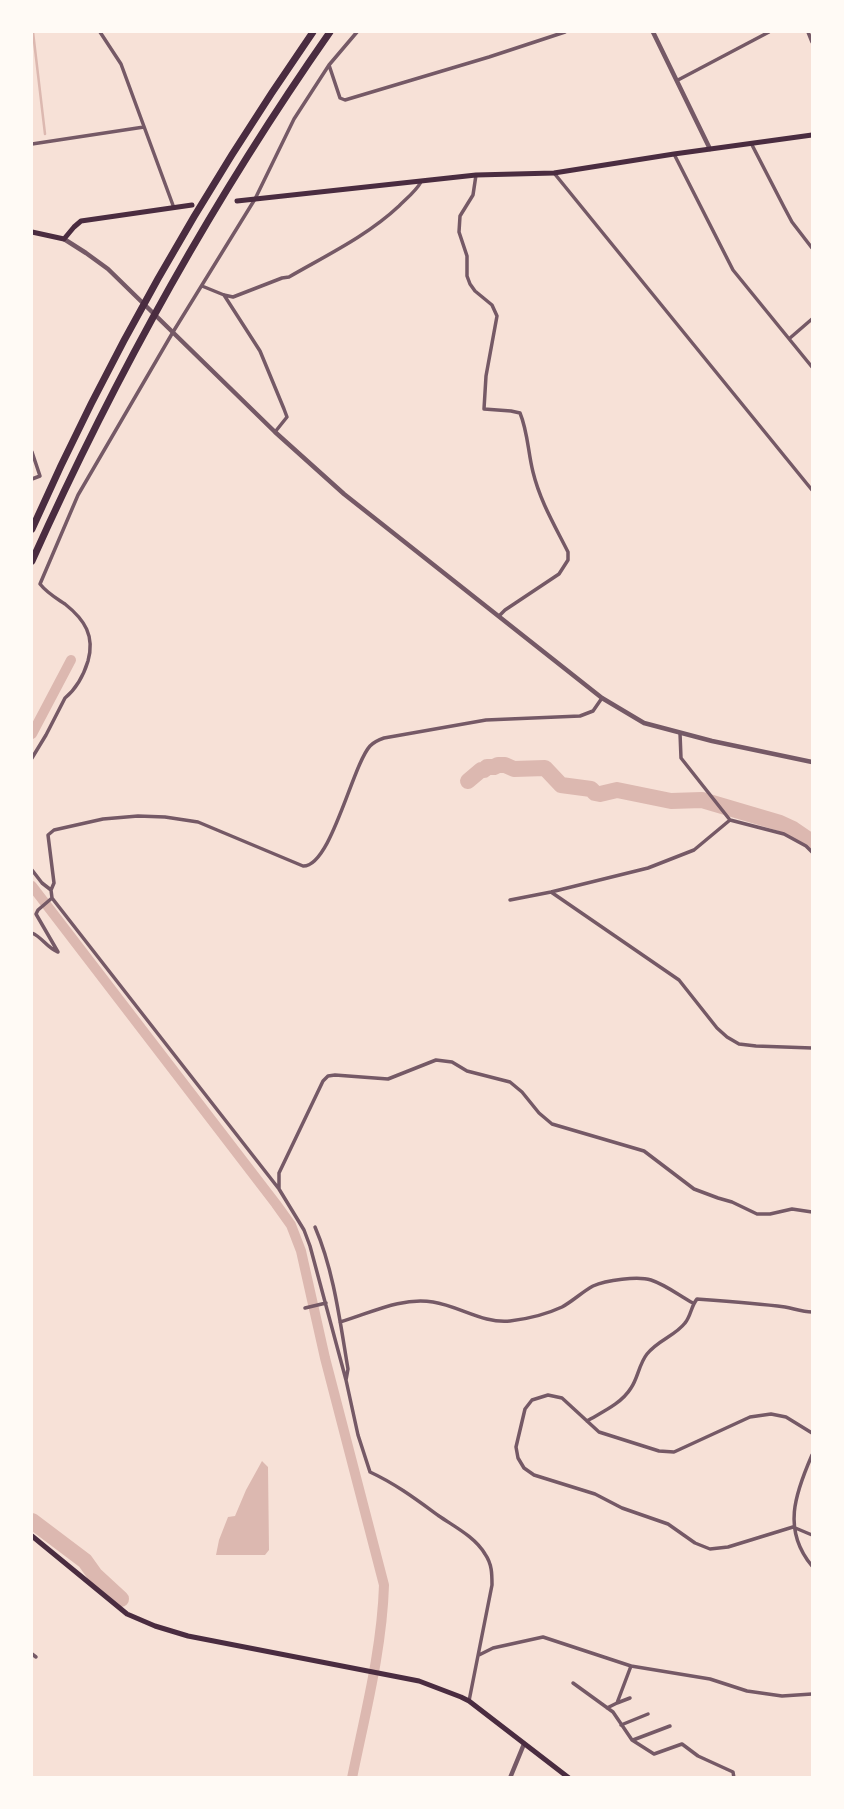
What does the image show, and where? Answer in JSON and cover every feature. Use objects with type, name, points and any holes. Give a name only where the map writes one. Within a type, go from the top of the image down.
[{"type":"highway","points":[[32,529],[72,442],[151,293],[243,137],[313,32]]},
{"type":"highway","points":[[32,561],[84,448],[161,301],[261,134],[330,32]]},
{"type":"main road","points":[[237,201],[476,175],[554,173],[813,135]]},
{"type":"main road","points":[[32,232],[64,239],[81,221],[192,205]]},
{"type":"main road","points":[[34,1538],[123,1611],[155,1626],[188,1636],[419,1681],[469,1702],[569,1777]]},
{"type":"street","points":[[100,32],[121,64],[174,208]]},
{"type":"street","points":[[32,758],[65,698],[83,673],[89,658],[90,635],[76,613],[40,584],[78,495],[173,332],[255,199],[294,119],[329,65],[357,32]]},
{"type":"street","points":[[329,65],[340,98],[345,100],[565,32]]},
{"type":"street","points":[[653,32],[710,149]]},
{"type":"street","points":[[678,80],[769,32]]},
{"type":"street","points":[[808,32],[813,42]]},
{"type":"street","points":[[32,144],[144,127]]},
{"type":"street","points":[[751,143],[792,222],[812,248]]},
{"type":"street","points":[[674,154],[733,270],[813,367]]},
{"type":"street","points":[[554,173],[813,490]]},
{"type":"street","points":[[476,175],[473,195],[460,216],[459,232],[467,256],[467,276],[470,284],[492,305],[497,316],[486,376],[484,409],[520,414],[544,506],[568,552],[568,560],[559,573],[499,616]]},
{"type":"street","points":[[202,286],[233,297],[289,277],[381,223],[422,181]]},
{"type":"street","points":[[64,239],[108,269],[275,432],[344,494],[602,698],[644,723],[813,762]]},
{"type":"street","points":[[225,295],[260,351],[287,417],[275,432]]},
{"type":"street","points":[[790,338],[813,319]]},
{"type":"street","points":[[32,452],[40,476],[32,479]]},
{"type":"street","points":[[469,1702],[492,1585],[490,1563],[484,1552],[469,1537],[396,1485],[370,1472],[304,1230],[279,1189],[52,898],[54,883],[48,835],[54,830],[103,819],[165,817],[198,822],[303,866],[309,866],[315,863],[331,835],[365,753],[376,741],[486,720],[580,716],[593,710],[602,698]]},
{"type":"street","points":[[680,733],[681,758],[730,820],[784,834],[813,852]]},
{"type":"street","points":[[510,900],[648,868],[694,850],[730,820]]},
{"type":"street","points":[[32,870],[51,890]]},
{"type":"street","points":[[551,892],[679,980],[727,1037],[739,1044],[813,1048]]},
{"type":"street","points":[[32,933],[58,952],[36,914],[52,898]]},
{"type":"street","points":[[279,1189],[279,1173],[323,1081],[328,1076],[388,1079],[436,1060],[452,1062],[467,1070],[510,1082],[552,1124],[644,1151],[694,1189],[732,1202],[749,1212],[762,1214],[792,1209],[813,1212]]},
{"type":"street","points":[[315,1227],[321,1239],[340,1322],[348,1369],[346,1380]]},
{"type":"street","points":[[340,1322],[396,1303],[416,1300],[448,1305],[495,1321],[512,1321],[561,1307],[594,1285],[630,1279],[653,1280],[693,1303]]},
{"type":"street","points":[[587,1421],[623,1398],[632,1388],[644,1357],[657,1343],[687,1322],[697,1299],[735,1301],[813,1312]]},
{"type":"street","points":[[305,1308],[326,1303]]},
{"type":"street","points":[[813,1433],[786,1417],[771,1414],[750,1417],[674,1452],[659,1451],[599,1432],[562,1398],[548,1395],[532,1400],[525,1409],[516,1447],[524,1468],[534,1475],[595,1494],[622,1508],[668,1524],[695,1544],[710,1549],[728,1547],[793,1528],[813,1535]]},
{"type":"street","points":[[813,1455],[801,1482],[793,1528],[796,1540],[813,1566]]},
{"type":"street","points":[[32,1547],[34,1538]]},
{"type":"street","points":[[477,1655],[493,1648],[543,1637],[631,1667],[710,1679],[747,1692],[782,1696],[813,1694]]},
{"type":"street","points":[[617,1703],[631,1667]]},
{"type":"street","points":[[573,1683],[613,1712],[632,1740],[654,1754],[682,1744],[698,1756],[733,1772],[734,1777]]},
{"type":"street","points":[[607,1708],[630,1698]]},
{"type":"street","points":[[621,1725],[648,1714]]},
{"type":"street","points":[[632,1740],[670,1726]]},
{"type":"street","points":[[510,1777],[524,1744]]},
{"type":"shaded area","points":[[262,1461],[268,1467],[269,1550],[265,1555],[216,1555],[228,1517],[235,1516]]},
{"type":"waterway","points":[[33,32],[45,134]]},
{"type":"waterway","points":[[32,734],[71,660]]},
{"type":"waterway","points":[[468,781],[481,770],[498,765],[514,769],[545,768],[561,785],[591,789],[600,794],[617,790],[671,801],[702,800],[780,823],[812,842]]},
{"type":"waterway","points":[[32,886],[276,1204],[291,1225],[301,1251],[325,1358],[384,1585],[376,1658],[352,1778]]},
{"type":"waterway","points":[[32,1521],[85,1561],[95,1575],[121,1599]]}]
